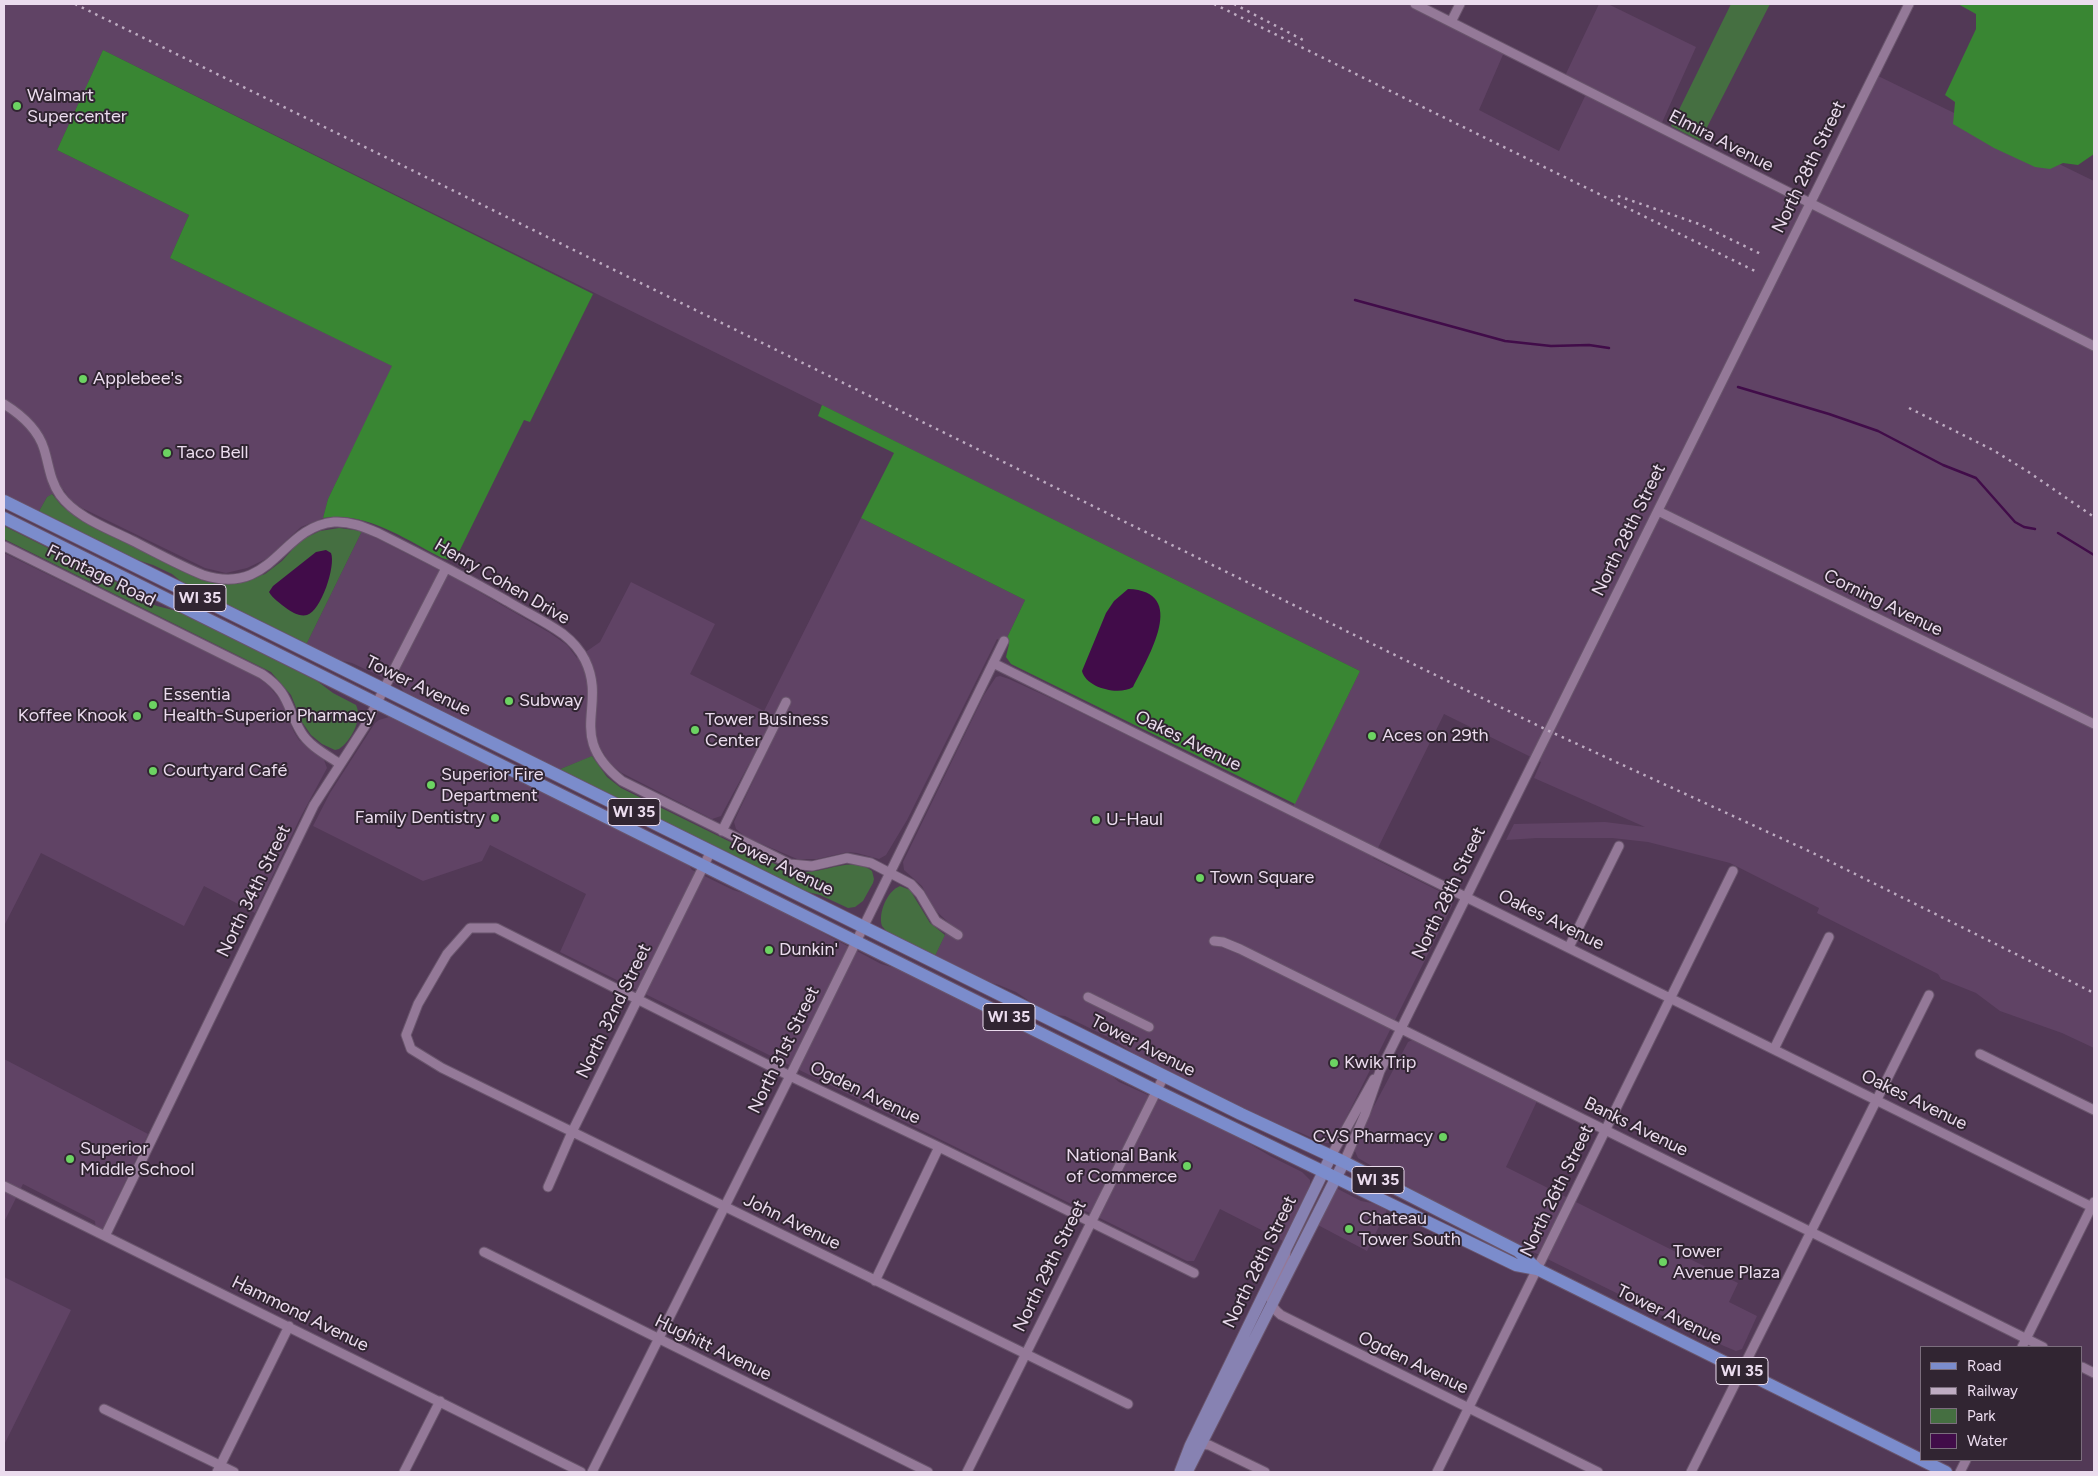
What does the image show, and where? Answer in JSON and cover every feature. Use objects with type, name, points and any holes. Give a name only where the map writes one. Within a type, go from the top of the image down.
[{"type":"main road","name":"Tower Avenue","points":[[4,501],[1164,1076],[1344,1162],[1518,1251],[1537,1269]]},
{"type":"main road","name":"Tower Avenue","points":[[4,518],[1157,1091],[1516,1265],[1537,1269],[1920,1459]]},
{"type":"main road","name":"North 28th Street","points":[[1180,1472],[1190,1446],[1331,1156]]},
{"type":"main road","name":"North 28th Street","points":[[1188,1472],[1344,1162]]},
{"type":"main road","name":"Tower Avenue","points":[[1924,1461],[1946,1472]]},
{"type":"street","name":"Elmira Avenue","points":[[1415,4],[2094,346]]},
{"type":"street","points":[[1451,22],[1460,4]]},
{"type":"street","name":"North 28th Street","points":[[1331,1156],[1360,1102],[1380,1071],[1909,4]]},
{"type":"street","name":"Henry Cohen Drive","points":[[4,404],[24,420],[39,437],[54,486],[69,506],[95,522],[203,575],[223,579],[251,574],[271,563],[303,534],[319,526],[336,522],[362,526],[446,568],[550,625],[575,645],[585,660],[592,689],[591,739],[598,757],[612,774],[638,790],[790,864],[812,866],[838,860],[857,859],[871,862],[914,887],[936,921],[958,935]]},
{"type":"street","name":"Corning Avenue","points":[[1658,511],[2094,724]]},
{"type":"street","name":"Frontage Road","points":[[4,546],[262,674],[275,684],[284,695],[306,739],[340,764]]},
{"type":"street","name":"North 34th Street","points":[[105,1236],[314,805],[357,739],[377,704],[446,568]]},
{"type":"street","name":"North 31st Street","points":[[592,1472],[1004,641]]},
{"type":"street","name":"Oakes Avenue","points":[[993,663],[1774,1050],[2093,1205]]},
{"type":"street","points":[[722,831],[786,702]]},
{"type":"street","points":[[1569,947],[1620,846]]},
{"type":"street","name":"North 32nd Street","points":[[548,1187],[572,1132],[711,851]]},
{"type":"street","name":"North 26th Street","points":[[1437,1472],[1733,871]]},
{"type":"street","name":"John Avenue","points":[[496,928],[470,928],[447,954],[418,1004],[406,1035],[411,1049],[442,1068],[1024,1355],[1128,1404]]},
{"type":"street","name":"Ogden Avenue","points":[[496,928],[790,1076],[1194,1273]]},
{"type":"street","points":[[1774,1050],[1828,937]]},
{"type":"street","name":"Banks Avenue","points":[[1214,941],[1223,942],[1240,949],[1810,1232],[2024,1343],[2038,1346]]},
{"type":"street","points":[[1691,1472],[1929,995]]},
{"type":"street","points":[[1088,998],[1149,1027]]},
{"type":"street","points":[[1980,1054],[2094,1110]]},
{"type":"street","name":"North 28th Street","points":[[1344,1162],[1368,1106],[1380,1071]]},
{"type":"street","name":"North 29th Street","points":[[967,1472],[1164,1076]]},
{"type":"street","points":[[875,1281],[939,1147]]},
{"type":"street","name":"Hammond Avenue","points":[[4,1186],[581,1472]]},
{"type":"street","points":[[2024,1343],[2093,1205]]},
{"type":"street","points":[[1272,1306],[1271,1293],[1284,1267],[1287,1248]]},
{"type":"street","name":"Hughitt Avenue","points":[[484,1252],[928,1472]]},
{"type":"street","name":"Ogden Avenue","points":[[1272,1306],[1281,1315],[1304,1327],[1598,1472]]},
{"type":"street","points":[[219,1469],[289,1326]]},
{"type":"street","points":[[404,1472],[440,1401]]},
{"type":"street","points":[[104,1409],[219,1469],[234,1472]]},
{"type":"street","points":[[1190,1446],[1202,1444],[1216,1448],[1265,1472]]},
{"type":"shaded area","points":[[4,4],[1415,4],[1505,50],[1479,110],[1559,151],[1587,92],[1563,80],[1599,4],[1608,4],[1696,47],[1660,127],[1811,203],[1874,74],[2094,181],[2094,1048],[2062,1033],[2000,1011],[1976,993],[1941,979],[1938,974],[1817,913],[1819,908],[1730,863],[1648,842],[1612,838],[1506,840],[1514,824],[1605,822],[1645,827],[1534,778],[1541,762],[1444,714],[1373,858],[1451,897],[1453,900],[1452,906],[1337,1136],[1330,1143],[1323,1143],[1299,1132],[1283,1128],[1137,1056],[1112,1039],[1065,1016],[1055,1015],[1038,1007],[1016,992],[984,981],[935,956],[950,924],[934,909],[922,886],[904,870],[903,862],[984,695],[996,677],[1000,676],[1009,679],[1059,702],[1289,815],[1360,671],[103,50],[57,150],[189,215],[170,258],[393,366],[328,499],[323,518],[301,527],[266,559],[247,568],[226,573],[205,568],[82,508],[71,500],[63,489],[47,497],[38,513],[4,496]]},
{"type":"shaded area","points":[[861,518],[1025,600],[1005,642],[997,639],[907,820],[886,855],[879,859],[848,852],[817,859],[797,859],[746,837],[736,829],[734,822],[782,720],[775,716],[721,816],[712,819],[622,773],[610,764],[603,752],[558,770],[404,692],[399,685],[352,663],[338,660],[306,645],[362,531],[460,581],[550,633],[567,645],[577,658],[600,642],[631,582],[715,624],[690,674],[764,711]]},
{"type":"shaded area","points":[[4,553],[257,677],[268,685],[282,702],[299,740],[324,760],[327,768],[300,818],[255,913],[204,886],[184,926],[41,853],[4,926]]},
{"type":"shaded area","points":[[389,717],[688,864],[692,870],[733,890],[756,897],[881,964],[905,971],[1107,1072],[1119,1082],[1161,1101],[1165,1101],[1240,1138],[1302,1172],[1310,1180],[1310,1185],[1287,1243],[1220,1209],[1194,1261],[1187,1261],[560,952],[586,894],[490,845],[482,861],[423,881],[313,826],[330,793],[375,723]]},
{"type":"shaded area","points":[[1416,1040],[1538,1099],[1506,1167],[1738,1283],[1729,1302],[1757,1316],[1742,1349],[1736,1351],[1724,1346],[1456,1214],[1358,1158],[1354,1149],[1357,1138],[1408,1042]]},
{"type":"shaded area","name":"Superior Middle School","points":[[4,1059],[148,1134],[117,1199],[105,1236],[96,1231],[95,1221],[23,1184],[4,1222]]},
{"type":"shaded area","points":[[1338,1189],[1361,1201],[1377,1204],[1387,1210],[1367,1251],[1316,1224],[1335,1190]]},
{"type":"shaded area","points":[[4,1277],[71,1310],[4,1445]]},
{"type":"green space","points":[[1731,4],[1770,4],[1700,141],[1671,126]]},
{"type":"green space","points":[[1958,4],[2094,4],[2094,154],[2078,165],[2063,163],[2050,169],[2035,167],[1994,148],[1953,124],[1955,102],[1945,95],[1976,29],[1976,14]]},
{"type":"green space","points":[[103,50],[593,294],[530,422],[524,420],[456,558],[449,560],[442,558],[385,528],[370,523],[339,517],[323,518],[328,499],[392,366],[170,258],[189,215],[57,150]]},
{"type":"green space","points":[[822,405],[1360,671],[1295,804],[1011,664],[1006,657],[1009,644],[1005,642],[1025,600],[861,518],[894,453],[818,416]]},
{"type":"green space","points":[[52,494],[61,505],[77,518],[202,580],[227,584],[239,583],[265,574],[282,561],[301,540],[320,531],[339,528],[362,531],[306,645],[183,583],[172,574],[134,559],[38,513],[47,497]]},
{"type":"green space","points":[[4,526],[120,584],[142,600],[177,611],[317,681],[333,693],[356,705],[358,711],[357,723],[348,741],[335,750],[322,744],[311,735],[302,722],[291,695],[271,672],[4,539]]},
{"type":"green space","points":[[592,756],[607,777],[621,788],[779,866],[806,872],[856,865],[872,871],[873,883],[863,901],[855,907],[848,908],[820,895],[804,891],[558,770]]},
{"type":"green space","points":[[900,886],[910,890],[930,923],[945,935],[935,956],[887,932],[882,926],[881,915],[885,903],[891,893]]},
{"type":"water","points":[[326,550],[331,553],[332,559],[329,577],[322,597],[312,612],[307,615],[296,614],[272,597],[269,592],[273,586],[316,552]]},
{"type":"water","points":[[1128,589],[1146,593],[1157,601],[1160,613],[1159,628],[1147,659],[1133,687],[1120,691],[1104,689],[1090,682],[1082,671],[1106,613],[1114,601]]},
{"type":"waterway","points":[[1355,300],[1505,341],[1551,346],[1589,345],[1609,348]]},
{"type":"waterway","points":[[1738,387],[1829,414],[1878,431],[1943,465],[1976,478],[2015,522],[2024,527],[2035,529]]},
{"type":"waterway","points":[[2058,533],[2094,555]]},
{"type":"railway","points":[[75,4],[1549,731],[1811,852],[2094,993]]},
{"type":"railway","points":[[1214,4],[1757,272]]},
{"type":"railway","points":[[1234,4],[1303,40]]},
{"type":"railway","points":[[1618,196],[1699,224],[1763,255]]},
{"type":"railway","points":[[1909,408],[1993,450],[2094,517]]},
{"type":"place","name":"Walmart Supercenter","points":[[17,106]]},
{"type":"place","name":"Applebee's","points":[[83,379]]},
{"type":"place","name":"Taco Bell","points":[[167,453]]},
{"type":"place","name":"Subway","points":[[509,701]]},
{"type":"place","name":"Essentia Health-Superior Pharmacy","points":[[153,705]]},
{"type":"place","name":"Koffee Knook","points":[[137,716]]},
{"type":"place","name":"Tower Business Center","points":[[695,730]]},
{"type":"place","name":"Aces on 29th","points":[[1372,736]]},
{"type":"place","name":"Courtyard Café","points":[[153,771]]},
{"type":"place","name":"Superior Fire Department","points":[[431,785]]},
{"type":"place","name":"Family Dentistry","points":[[495,818]]},
{"type":"place","name":"U-Haul","points":[[1096,820]]},
{"type":"place","name":"Town Square","points":[[1200,878]]},
{"type":"place","name":"Dunkin'","points":[[769,950]]},
{"type":"place","name":"Kwik Trip","points":[[1334,1063]]},
{"type":"place","name":"CVS Pharmacy","points":[[1443,1137]]},
{"type":"place","name":"Superior Middle School","points":[[70,1159]]},
{"type":"place","name":"National Bank of Commerce","points":[[1187,1166]]},
{"type":"place","name":"Chateau Tower South","points":[[1349,1229]]},
{"type":"place","name":"Tower Avenue Plaza","points":[[1663,1262]]}]
